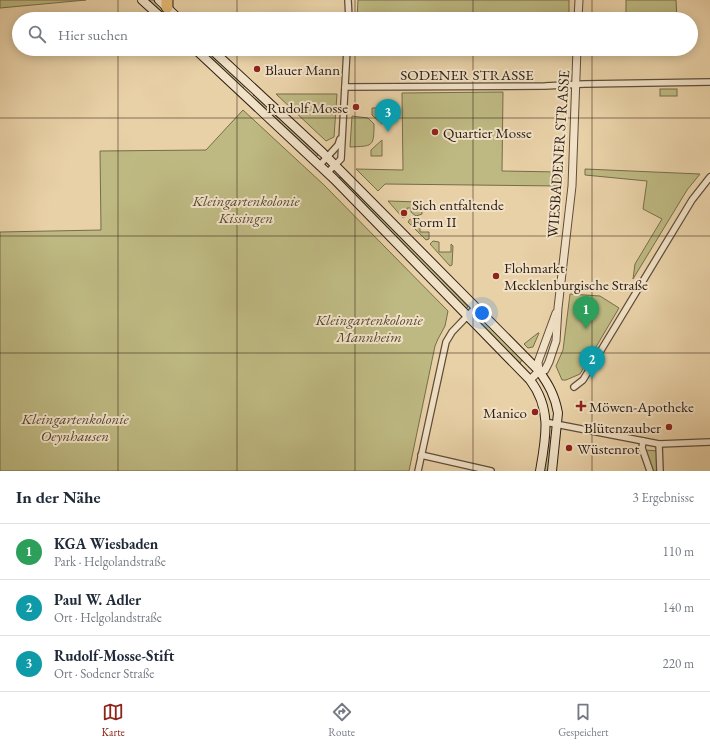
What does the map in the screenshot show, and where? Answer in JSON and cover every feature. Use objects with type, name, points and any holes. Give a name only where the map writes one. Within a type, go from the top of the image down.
[{"type":"main road","points":[[142,0],[155,12]]},
{"type":"main road","points":[[164,2],[173,12]]},
{"type":"main road","points":[[202,56],[328,173],[530,380],[543,403],[546,422],[540,471]]},
{"type":"main road","points":[[218,56],[327,158],[539,371],[554,395],[558,413],[552,471]]},
{"type":"street","points":[[348,0],[349,12]]},
{"type":"street","points":[[578,12],[579,0]]},
{"type":"street","points":[[328,173],[341,159],[347,56]]},
{"type":"street","name":"WIESBADENER STRASSE","points":[[530,380],[539,371],[545,370],[550,362],[558,330],[558,308],[572,186],[577,56]]},
{"type":"street","name":"SODENER STRASSE","points":[[345,87],[545,86],[576,84],[710,82]]},
{"type":"street","points":[[319,166],[338,145],[342,135]]},
{"type":"street","points":[[574,387],[583,380],[692,200],[709,178]]},
{"type":"street","points":[[418,471],[446,342],[452,332],[475,308]]},
{"type":"street","name":"WIESBADENER STRASSE","points":[[539,371],[538,362],[558,308]]},
{"type":"street","points":[[546,422],[558,423],[659,444],[710,442]]},
{"type":"street","points":[[643,441],[642,448],[650,471]]},
{"type":"street","points":[[659,444],[660,471]]},
{"type":"street","points":[[422,455],[491,471]]},
{"type":"green space","points":[[0,0],[86,0],[0,8]]},
{"type":"green space","points":[[149,0],[153,0],[166,12],[162,12]]},
{"type":"green space","points":[[358,0],[569,0],[569,12],[357,12]]},
{"type":"green space","points":[[626,0],[676,0],[677,12],[626,12]]},
{"type":"green space","points":[[209,56],[213,56],[245,86],[243,88]]},
{"type":"green space","points":[[660,89],[677,89],[677,96],[660,96]]},
{"type":"green space","points":[[503,92],[502,171],[560,172],[560,186],[385,184],[378,191],[356,169],[403,170],[402,93]]},
{"type":"green space","points":[[276,94],[337,94],[334,137],[326,141]]},
{"type":"green space","points":[[254,95],[318,155],[316,157],[252,97]]},
{"type":"green space","points":[[372,108],[381,108],[382,124],[372,115]]},
{"type":"green space","points":[[243,110],[324,185],[448,311],[445,326],[435,346],[409,471],[0,471],[0,232],[101,230],[100,151],[206,150]]},
{"type":"green space","points":[[352,116],[368,118],[374,124],[371,144],[350,147]]},
{"type":"green space","points":[[382,140],[382,156],[371,156],[371,150]]},
{"type":"green space","points":[[585,169],[700,174],[687,190],[633,279],[635,264],[662,219],[643,209],[647,181],[585,175]]},
{"type":"green space","points":[[340,177],[423,259],[468,307],[466,308],[338,179]]},
{"type":"green space","points":[[388,201],[419,202],[422,206],[422,214],[416,216],[411,212],[411,208],[407,208],[407,216],[403,218]]},
{"type":"green space","points":[[410,219],[420,219],[420,232],[429,232],[429,239],[426,240],[408,222]]},
{"type":"green space","points":[[433,241],[439,242],[439,252],[451,252],[451,244],[453,246],[452,265],[450,266],[430,244]]},
{"type":"green space","points":[[570,294],[600,296],[619,308],[580,374],[566,380],[562,380],[556,366],[563,350]]},
{"type":"green space","points":[[482,319],[522,360],[520,363],[479,322]]},
{"type":"green space","points":[[538,333],[533,347],[528,348],[524,344]]},
{"type":"green space","points":[[549,437],[552,438],[548,471],[544,471]]},
{"type":"green space","points":[[645,450],[658,451],[658,471],[651,471]]},
{"type":"place","name":"Blauer Mann","points":[[257,69]]},
{"type":"place","name":"Rudolf Mosse","points":[[356,107]]},
{"type":"place","name":"Rudolf-Mosse-Stift","points":[[388,132]]},
{"type":"place","name":"Quartier Mosse","points":[[435,132]]},
{"type":"place","name":"Sich entfaltende Form II","points":[[404,213]]},
{"type":"place","name":"Flohmarkt Mecklenburgische Straße","points":[[496,276]]},
{"type":"place","name":"KGA Wiesbaden","points":[[586,329]]},
{"type":"place","name":"Paul W. Adler","points":[[592,379]]},
{"type":"place","name":"Möwen-Apotheke","points":[[581,406]]},
{"type":"place","name":"Manico","points":[[535,412]]},
{"type":"place","name":"Blütenzauber","points":[[669,427]]},
{"type":"place","name":"Wüstenrot","points":[[569,448]]},
{"type":"park label","name":"Kleingartenkolonie Kissingen","points":[[246,208]]},
{"type":"park label","name":"Kleingartenkolonie Mannheim","points":[[369,328]]},
{"type":"park label","name":"Kleingartenkolonie Oeynhausen","points":[[75,426]]}]
